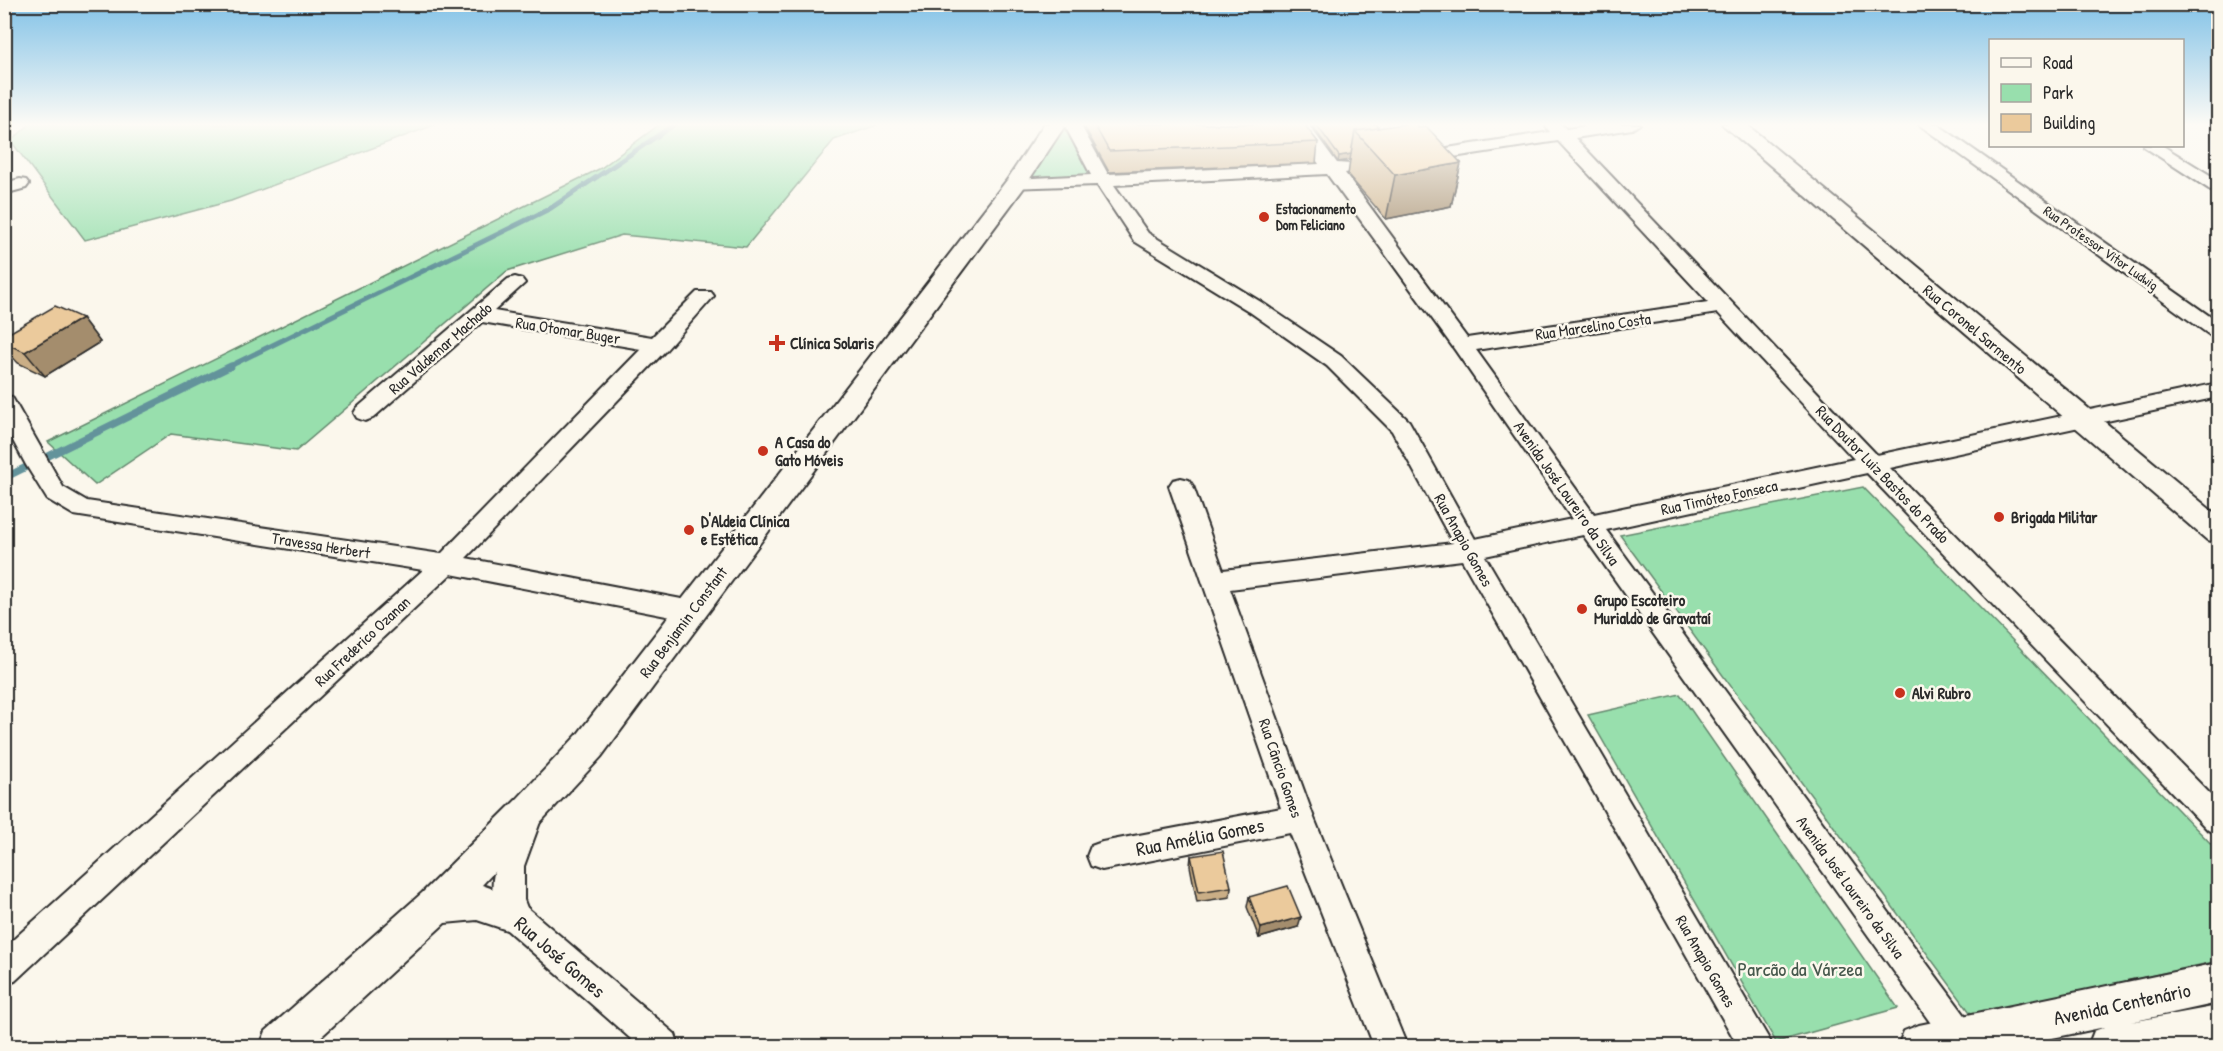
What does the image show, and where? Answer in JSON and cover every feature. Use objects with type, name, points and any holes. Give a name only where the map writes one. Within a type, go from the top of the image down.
[{"type":"main road","name":"Rua Benjamin Constant","points":[[281,1047],[436,906],[530,812],[589,746],[1022,173]]},
{"type":"main road","name":"Rua Coronel Sarmento","points":[[1791,173],[2218,532]]},
{"type":"main road","points":[[436,906],[477,902],[510,913]]},
{"type":"main road","name":"Avenida Centenário","points":[[1919,1047],[1963,1042],[2218,984]]},
{"type":"main road","points":[[2109,1047],[2202,1035]]},
{"type":"street","name":"Rua Anapio Gomes","points":[[1099,173],[1141,237],[1254,306],[1334,361],[1401,426],[1469,550],[1756,1047]]},
{"type":"street","points":[[1015,184],[1268,173]]},
{"type":"street","name":"Avenida José Loureiro da Silva","points":[[1333,173],[1462,345],[1588,525],[1963,1042]]},
{"type":"street","name":"Rua Doutor Luiz Bastos do Prado","points":[[1598,173],[1873,465],[2218,821]]},
{"type":"street","name":"Rua Professor Vitor Ludwig","points":[[1995,173],[2218,331]]},
{"type":"street","points":[[2196,173],[2218,187]]},
{"type":"street","name":"Rua Valdemar Machado","points":[[364,413],[515,283]]},
{"type":"street","name":"Rua Frederico Ozanan","points":[[4,970],[446,564],[704,296]]},
{"type":"street","name":"Rua Marcelino Costa","points":[[1462,345],[1723,306]]},
{"type":"street","name":"Rua Otomar Buger","points":[[477,315],[659,345]]},
{"type":"street","name":"Rua Timóteo Fonseca","points":[[1216,581],[1469,550],[2218,390]]},
{"type":"street","name":"Travessa Herbert","points":[[4,402],[37,465],[55,493],[82,510],[446,564],[692,611]]},
{"type":"street","name":"Rua Câncio Gomes","points":[[1181,486],[1299,818],[1390,1047]]},
{"type":"street","name":"Rua José Gomes","points":[[530,812],[506,872],[506,894],[510,913],[663,1047]]},
{"type":"street","name":"Rua Amélia Gomes","points":[[1102,856],[1299,818]]},
{"type":"green space","points":[[35,173],[306,173],[231,201],[85,240]]},
{"type":"green space","points":[[591,173],[807,173],[746,247],[622,235],[507,271],[296,451],[171,434],[95,485],[48,442]]},
{"type":"green space","points":[[1030,173],[1091,173],[1092,175],[1027,177]]},
{"type":"green space","name":"Alvi Rubro","points":[[1863,487],[2218,851],[2218,961],[1972,1015],[1620,535]]},
{"type":"green space","name":"Parcão da Várzea","points":[[1680,694],[1898,1008],[1776,1042],[1588,715]]},
{"type":"building","points":[[55,306],[82,318],[25,352],[4,343],[4,336]]},
{"type":"building","points":[[1223,851],[1231,887],[1199,892],[1191,856]]},
{"type":"building","points":[[1288,886],[1301,917],[1261,928],[1249,897]]},
{"type":"waterway","points":[[228,367],[551,208],[603,173]]},
{"type":"waterway","points":[[4,478],[231,366]]},
{"type":"place","name":"Estacionamento Dom Feliciano","points":[[1264,217]]},
{"type":"place","name":"Clínica Solaris","points":[[777,343]]},
{"type":"place","name":"A Casa do Gato Móveis","points":[[763,451]]},
{"type":"place","name":"Brigada Militar","points":[[1999,517]]},
{"type":"place","name":"D'Aldeia Clínica e Estética","points":[[689,530]]},
{"type":"place","name":"Grupo Escoteiro Murialdo de Gravataí","points":[[1582,609]]},
{"type":"place","name":"Alvi Rubro","points":[[1900,693]]}]
